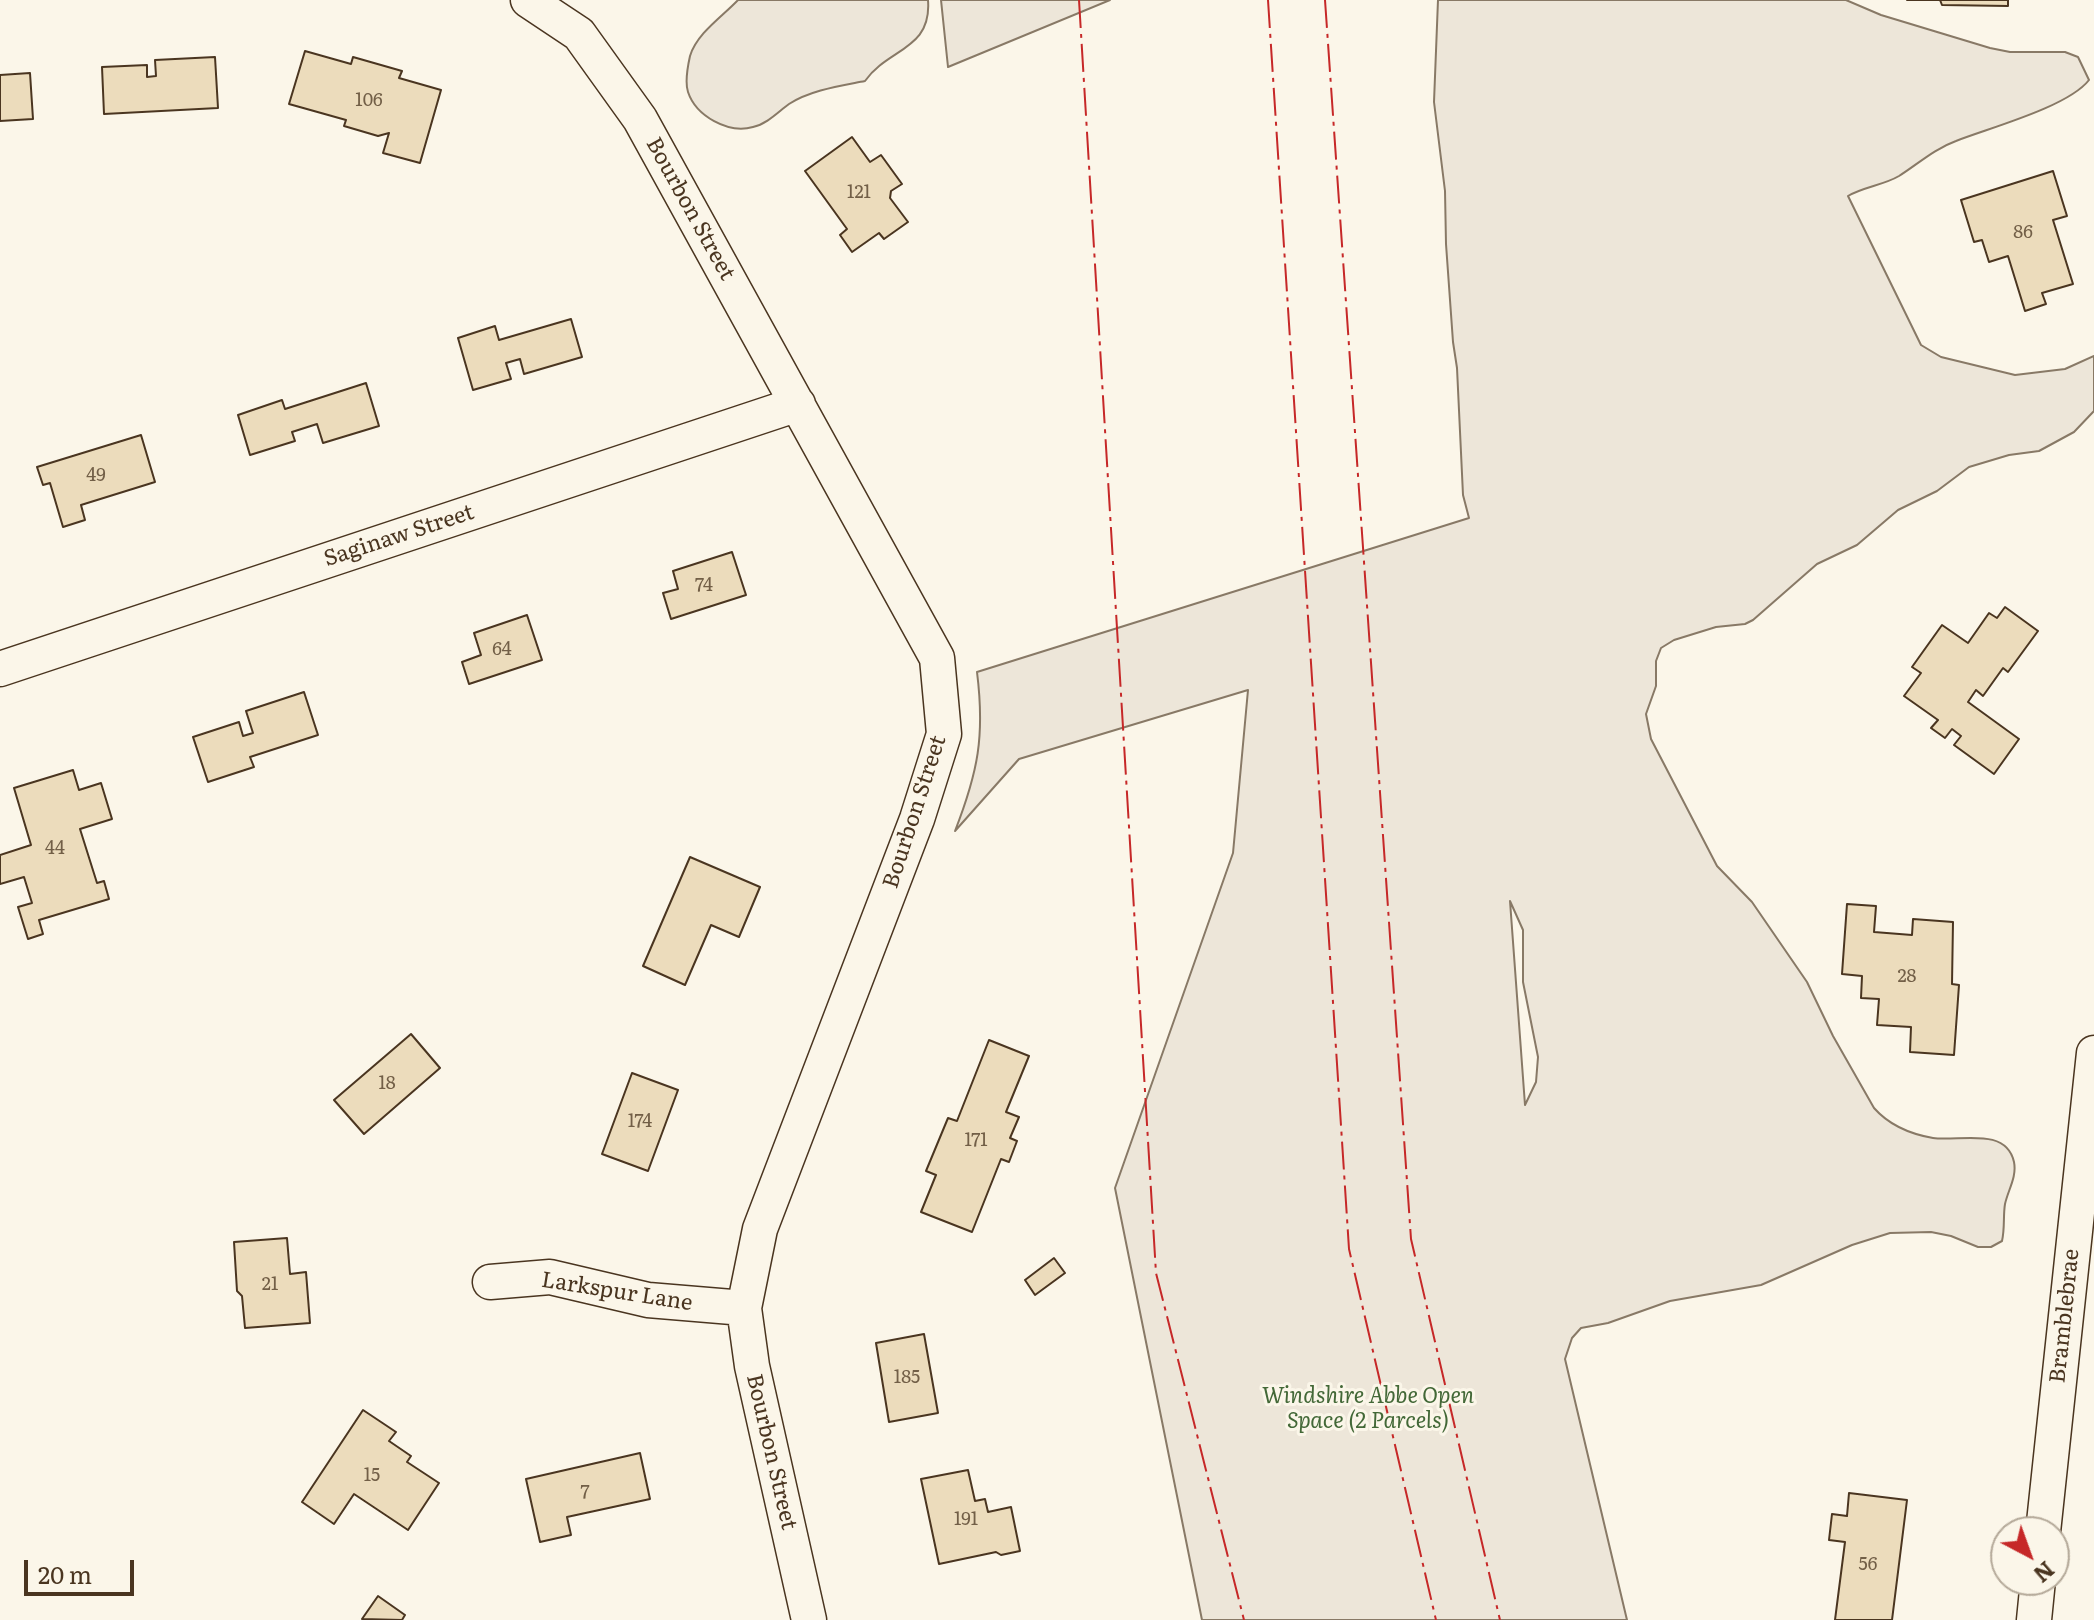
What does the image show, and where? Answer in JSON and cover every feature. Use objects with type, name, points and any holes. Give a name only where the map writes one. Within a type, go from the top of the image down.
[{"type":"street","name":"Bourbon Street","points":[[528,0],[579,34],[640,119],[937,658],[944,734],[917,819],[760,1229],[744,1308],[752,1366],[809,1620]]},
{"type":"street","name":"Saginaw Street","points":[[0,669],[798,404]]},
{"type":"street","name":"Bramblebrae","points":[[2045,1516],[2094,1053]]},
{"type":"street","name":"Larkspur Lane","points":[[490,1282],[550,1277],[648,1300],[744,1308]]},
{"type":"street","points":[[2034,1620],[2036,1596]]},
{"type":"green space","points":[[738,0],[928,0],[923,29],[916,39],[874,70],[865,81],[807,95],[789,104],[768,121],[733,128],[714,121],[698,109],[688,92],[687,79],[690,56],[698,40]]},
{"type":"green space","points":[[941,0],[1110,0],[948,67]]},
{"type":"green space","name":"Windshire Abbe Open Space (2 Parcels)","points":[[1438,0],[1846,0],[1881,15],[1990,48],[2010,52],[2065,52],[2078,57],[2089,80],[2079,90],[2027,116],[1948,144],[1893,179],[1848,196],[1921,345],[1941,357],[2015,375],[2065,369],[2094,356],[2094,411],[2074,432],[2039,451],[2009,455],[1969,467],[1937,491],[1898,510],[1857,545],[1817,564],[1753,620],[1745,624],[1716,627],[1674,640],[1661,648],[1656,661],[1656,686],[1646,714],[1651,739],[1717,866],[1752,902],[1807,982],[1874,1108],[1893,1124],[1916,1134],[1943,1139],[1980,1138],[2001,1144],[2014,1162],[2014,1173],[2005,1204],[2002,1241],[1991,1247],[1978,1247],[1931,1232],[1890,1233],[1852,1245],[1761,1285],[1670,1301],[1608,1323],[1581,1328],[1572,1338],[1565,1359],[1627,1620],[1202,1620],[1115,1188],[1233,853],[1248,690],[1019,759],[955,831],[978,753],[980,716],[977,672],[1469,518],[1463,495],[1445,191],[1434,102]],"holes":[[[1510,901],[1523,930],[1523,982],[1538,1057],[1536,1082],[1525,1105]]]},
{"type":"building","points":[[1940,0],[2008,0],[2008,6],[1942,5]]},
{"type":"building","points":[[305,51],[351,64],[353,57],[402,71],[399,78],[441,90],[420,163],[383,153],[389,133],[378,136],[344,126],[346,120],[289,104]]},
{"type":"building","points":[[215,57],[218,108],[104,114],[102,67],[147,65],[147,77],[156,76],[155,60]]},
{"type":"building","points":[[30,73],[33,119],[0,121],[0,75]]},
{"type":"building","points":[[852,137],[870,162],[881,155],[902,184],[891,191],[890,198],[908,222],[884,239],[879,233],[852,252],[840,235],[847,229],[805,171]]},
{"type":"building","points":[[2053,171],[2067,216],[2053,220],[2073,284],[2042,293],[2046,304],[2025,311],[2008,256],[1989,262],[1982,240],[1974,242],[1961,200]]},
{"type":"building","points":[[571,319],[582,357],[524,374],[520,359],[506,363],[511,379],[473,390],[458,338],[495,326],[499,340]]},
{"type":"building","points":[[366,383],[379,426],[323,443],[317,424],[292,432],[295,441],[250,455],[238,415],[282,400],[285,409]]},
{"type":"building","points":[[141,435],[155,482],[81,505],[85,520],[63,527],[50,483],[43,485],[37,467]]},
{"type":"building","points":[[732,552],[746,595],[671,619],[663,593],[678,589],[673,571]]},
{"type":"building","points":[[2005,607],[2038,631],[2008,672],[2003,668],[1983,696],[1976,690],[1968,702],[2019,739],[1994,774],[1954,745],[1961,736],[1952,729],[1945,738],[1931,728],[1938,720],[1904,696],[1921,673],[1912,667],[1942,625],[1968,643],[1989,613],[1997,618]]},
{"type":"building","points":[[527,615],[542,660],[469,684],[462,662],[481,655],[474,633]]},
{"type":"building","points":[[304,692],[318,735],[250,757],[254,767],[208,782],[193,737],[239,722],[243,736],[253,733],[246,711]]},
{"type":"building","points":[[73,770],[79,790],[101,783],[112,819],[80,829],[97,883],[104,881],[109,899],[39,920],[43,934],[28,939],[18,907],[32,903],[24,877],[0,884],[0,855],[31,845],[14,788]]},
{"type":"building","points":[[690,857],[760,887],[739,937],[711,925],[685,985],[643,966]]},
{"type":"building","points":[[1847,904],[1876,906],[1874,932],[1912,935],[1913,919],[1953,922],[1952,984],[1959,985],[1954,1055],[1910,1052],[1911,1027],[1877,1025],[1879,999],[1861,998],[1862,976],[1842,974]]},
{"type":"building","points":[[411,1034],[440,1068],[364,1134],[334,1100]]},
{"type":"building","points":[[989,1040],[1029,1056],[1006,1112],[1019,1117],[1010,1138],[1017,1141],[1009,1162],[1001,1159],[972,1232],[921,1212],[936,1175],[926,1171],[948,1118],[957,1121]]},
{"type":"building","points":[[632,1073],[678,1090],[648,1171],[602,1154]]},
{"type":"building","points":[[287,1238],[290,1274],[306,1272],[310,1323],[245,1328],[242,1296],[237,1291],[234,1242]]},
{"type":"building","points":[[1054,1258],[1065,1273],[1035,1295],[1025,1280]]},
{"type":"building","points":[[924,1334],[938,1413],[889,1422],[876,1343]]},
{"type":"building","points":[[363,1410],[396,1432],[389,1441],[411,1456],[407,1462],[439,1483],[408,1530],[354,1494],[334,1524],[302,1502]]},
{"type":"building","points":[[640,1453],[650,1499],[567,1517],[571,1535],[540,1542],[526,1479]]},
{"type":"building","points":[[968,1470],[975,1501],[985,1499],[988,1512],[1011,1507],[1020,1551],[1001,1555],[996,1552],[939,1564],[921,1479]]},
{"type":"building","points":[[1849,1493],[1907,1500],[1892,1620],[1835,1620],[1845,1542],[1829,1540],[1832,1514],[1847,1516]]},
{"type":"building","points":[[378,1596],[405,1615],[402,1620],[362,1619]]},
{"type":"power","points":[[1079,0],[1156,1273],[1244,1620]]},
{"type":"power","points":[[1268,0],[1349,1249],[1436,1620]]},
{"type":"power","points":[[1325,0],[1411,1239],[1500,1620]]}]
